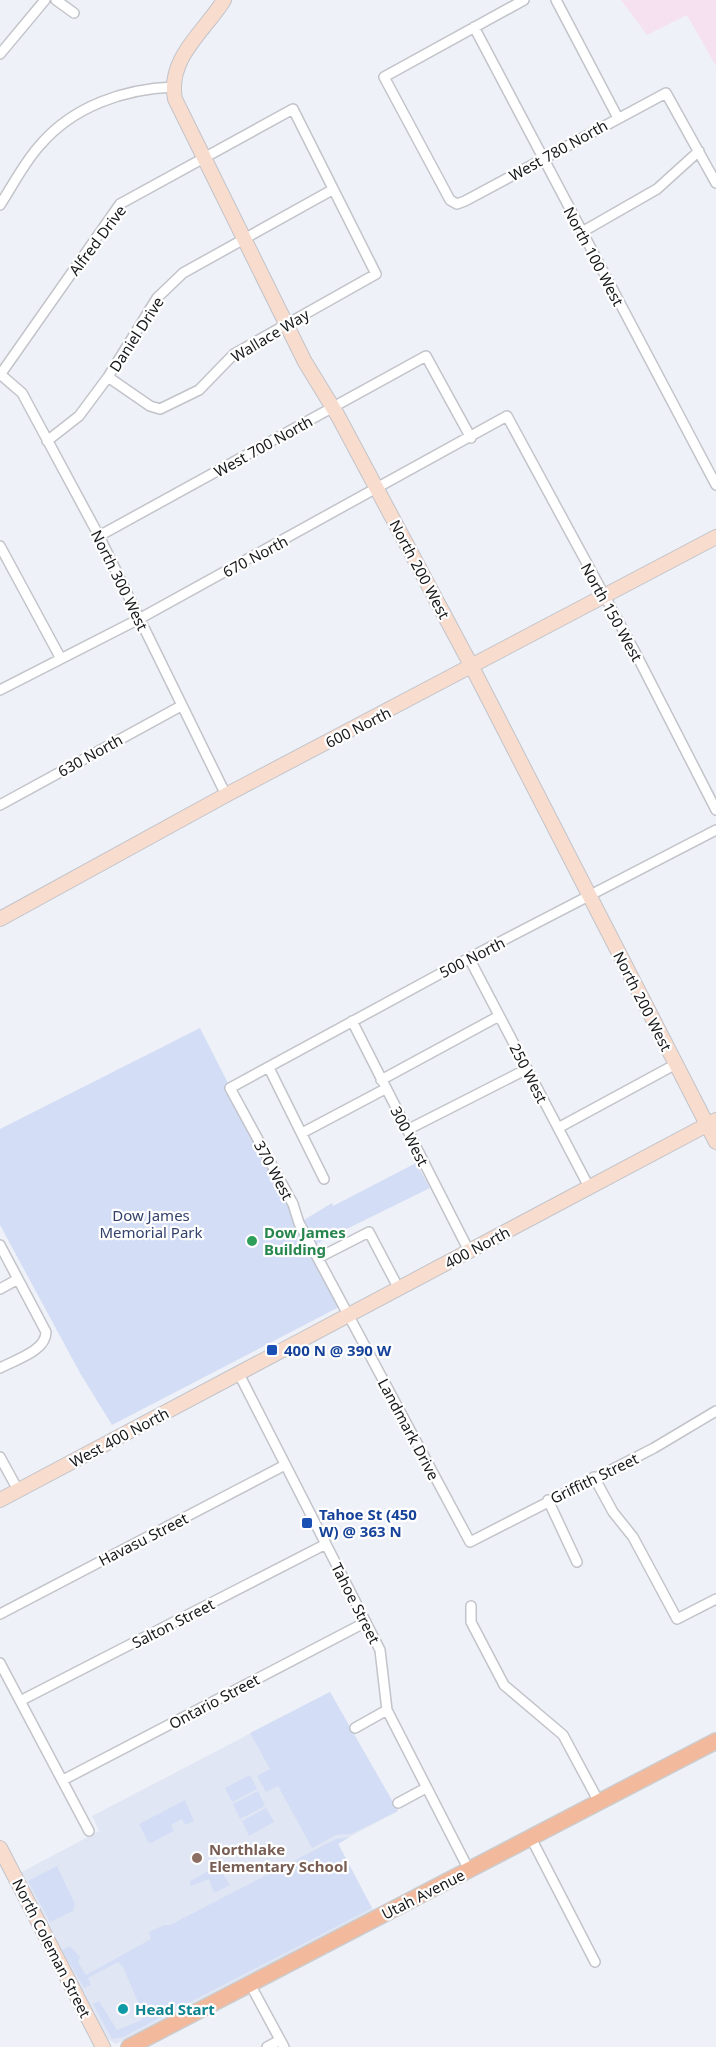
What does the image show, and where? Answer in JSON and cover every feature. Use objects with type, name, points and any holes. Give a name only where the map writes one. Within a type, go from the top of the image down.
[{"type":"main road","name":"Utah Avenue","points":[[129,2047],[716,1741]]},
{"type":"street","points":[[0,54],[45,0]]},
{"type":"street","points":[[56,0],[74,13]]},
{"type":"street","points":[[0,205],[40,144],[61,124],[88,108],[116,96],[142,88],[173,87],[185,49],[224,0]]},
{"type":"street","points":[[474,27],[524,0]]},
{"type":"street","points":[[556,0],[618,117]]},
{"type":"street","name":"West 780 North","points":[[474,27],[384,77],[450,200],[457,204],[666,93],[699,151]]},
{"type":"street","name":"North 100 West","points":[[474,27],[716,485]]},
{"type":"street","name":"North 200 West","points":[[173,87],[175,99],[305,362],[378,489],[676,1064],[712,1122],[716,1142]]},
{"type":"street","name":"Alfred Drive","points":[[0,374],[120,204],[203,156],[293,109],[332,190]]},
{"type":"street","points":[[582,232],[657,189],[699,151],[716,183]]},
{"type":"street","name":"Daniel Drive","points":[[47,441],[79,416],[108,377],[157,298],[183,273],[332,190]]},
{"type":"street","name":"Wallace Way","points":[[108,377],[150,406],[160,409],[199,390],[234,354],[376,274],[332,190]]},
{"type":"street","name":"West 700 North","points":[[99,536],[426,356],[471,438]]},
{"type":"street","name":"North 300 West","points":[[0,374],[22,393],[99,536],[226,795]]},
{"type":"street","name":"670 North","points":[[0,690],[60,657],[139,619],[471,438],[507,416]]},
{"type":"street","name":"North 150 West","points":[[507,416],[716,810]]},
{"type":"street","name":"600 North","points":[[0,919],[226,795],[716,537]]},
{"type":"street","points":[[0,546],[60,657]]},
{"type":"street","name":"630 North","points":[[0,804],[181,705]]},
{"type":"street","name":"500 North","points":[[230,1089],[469,958],[716,830]]},
{"type":"street","name":"250 West","points":[[469,958],[589,1188]]},
{"type":"street","points":[[302,1133],[499,1016]]},
{"type":"street","name":"300 West","points":[[352,1021],[469,1251]]},
{"type":"street","points":[[558,1128],[676,1064]]},
{"type":"street","points":[[269,1068],[324,1179]]},
{"type":"street","points":[[407,1130],[527,1069]]},
{"type":"street","name":"370 West","points":[[230,1089],[293,1204],[295,1216],[349,1316]]},
{"type":"street","name":"400 North","points":[[239,1374],[712,1122]]},
{"type":"street","points":[[318,1258],[369,1232],[399,1289]]},
{"type":"street","points":[[0,1245],[44,1327],[46,1337],[37,1348],[0,1368]]},
{"type":"street","points":[[0,1289],[18,1279]]},
{"type":"street","name":"Landmark Drive","points":[[349,1316],[470,1542]]},
{"type":"street","name":"Tahoe Street","points":[[239,1374],[380,1650],[387,1710],[469,1870]]},
{"type":"street","name":"West 400 North","points":[[0,1500],[239,1374]]},
{"type":"street","name":"Griffith Street","points":[[470,1542],[548,1500],[654,1448],[716,1411]]},
{"type":"street","points":[[0,1457],[18,1490]]},
{"type":"street","name":"Havasu Street","points":[[0,1614],[285,1465]]},
{"type":"street","points":[[594,1477],[613,1512],[633,1537],[677,1619],[716,1599]]},
{"type":"street","points":[[548,1500],[577,1562]]},
{"type":"street","name":"Salton Street","points":[[20,1701],[326,1544]]},
{"type":"street","points":[[471,1606],[471,1622],[504,1685],[563,1735],[599,1802]]},
{"type":"street","name":"Ontario Street","points":[[63,1780],[366,1622]]},
{"type":"street","points":[[0,1663],[89,1831]]},
{"type":"street","points":[[355,1728],[387,1710]]},
{"type":"street","points":[[398,1803],[426,1788]]},
{"type":"street","points":[[531,1838],[595,1962]]},
{"type":"street","name":"North Coleman Street","points":[[0,1848],[103,2047]]},
{"type":"street","points":[[250,1984],[282,2044],[267,2047]]},
{"type":"shaded area","points":[[621,0],[716,0],[716,66],[687,15],[647,35]]},
{"type":"shaded area","name":"Northlake Elementary School","points":[[330,1692],[398,1811],[338,1843],[374,1912],[116,2044],[106,2038],[20,1873],[99,1831],[92,1816]]},
{"type":"green space","name":"Dow James Memorial Park","points":[[200,1028],[299,1223],[332,1203],[333,1206],[416,1163],[430,1188],[310,1247],[341,1306],[112,1425],[80,1373],[0,1225],[0,1129]]},
{"type":"green space","points":[[330,1692],[398,1811],[351,1834],[336,1835],[312,1848],[278,1786],[266,1792],[257,1776],[270,1769],[250,1733]]},
{"type":"green space","points":[[250,1775],[257,1789],[232,1802],[225,1788]]},
{"type":"green space","points":[[258,1791],[265,1806],[240,1819],[233,1804]]},
{"type":"green space","points":[[185,1800],[194,1821],[185,1825],[182,1819],[171,1825],[174,1831],[151,1843],[148,1842],[139,1824]]},
{"type":"green space","points":[[266,1808],[274,1822],[249,1836],[242,1821]]},
{"type":"green space","points":[[350,1837],[338,1844],[372,1908],[123,2037],[112,2039],[93,2004],[99,2001],[117,2030],[142,2020],[143,2014],[123,1967],[118,1962],[88,1978],[91,1985],[84,1988],[62,1950],[70,1946],[80,1957],[78,1962],[86,1975],[151,1939],[149,1932],[164,1925],[170,1925],[336,1839]]},
{"type":"green space","points":[[57,1866],[75,1904],[73,1911],[50,1922],[28,1881]]},
{"type":"green space","points":[[218,1866],[230,1885],[214,1893],[209,1879],[191,1886],[190,1881]]},
{"type":"place","name":"Dow James Building","points":[[252,1241]]},
{"type":"place","name":"400 N @ 390 W","points":[[272,1350]]},
{"type":"place","name":"Tahoe St (450 W) @ 363 N","points":[[307,1523]]},
{"type":"place","name":"Northlake Elementary School","points":[[197,1858]]},
{"type":"place","name":"Head Start","points":[[123,2009]]}]
